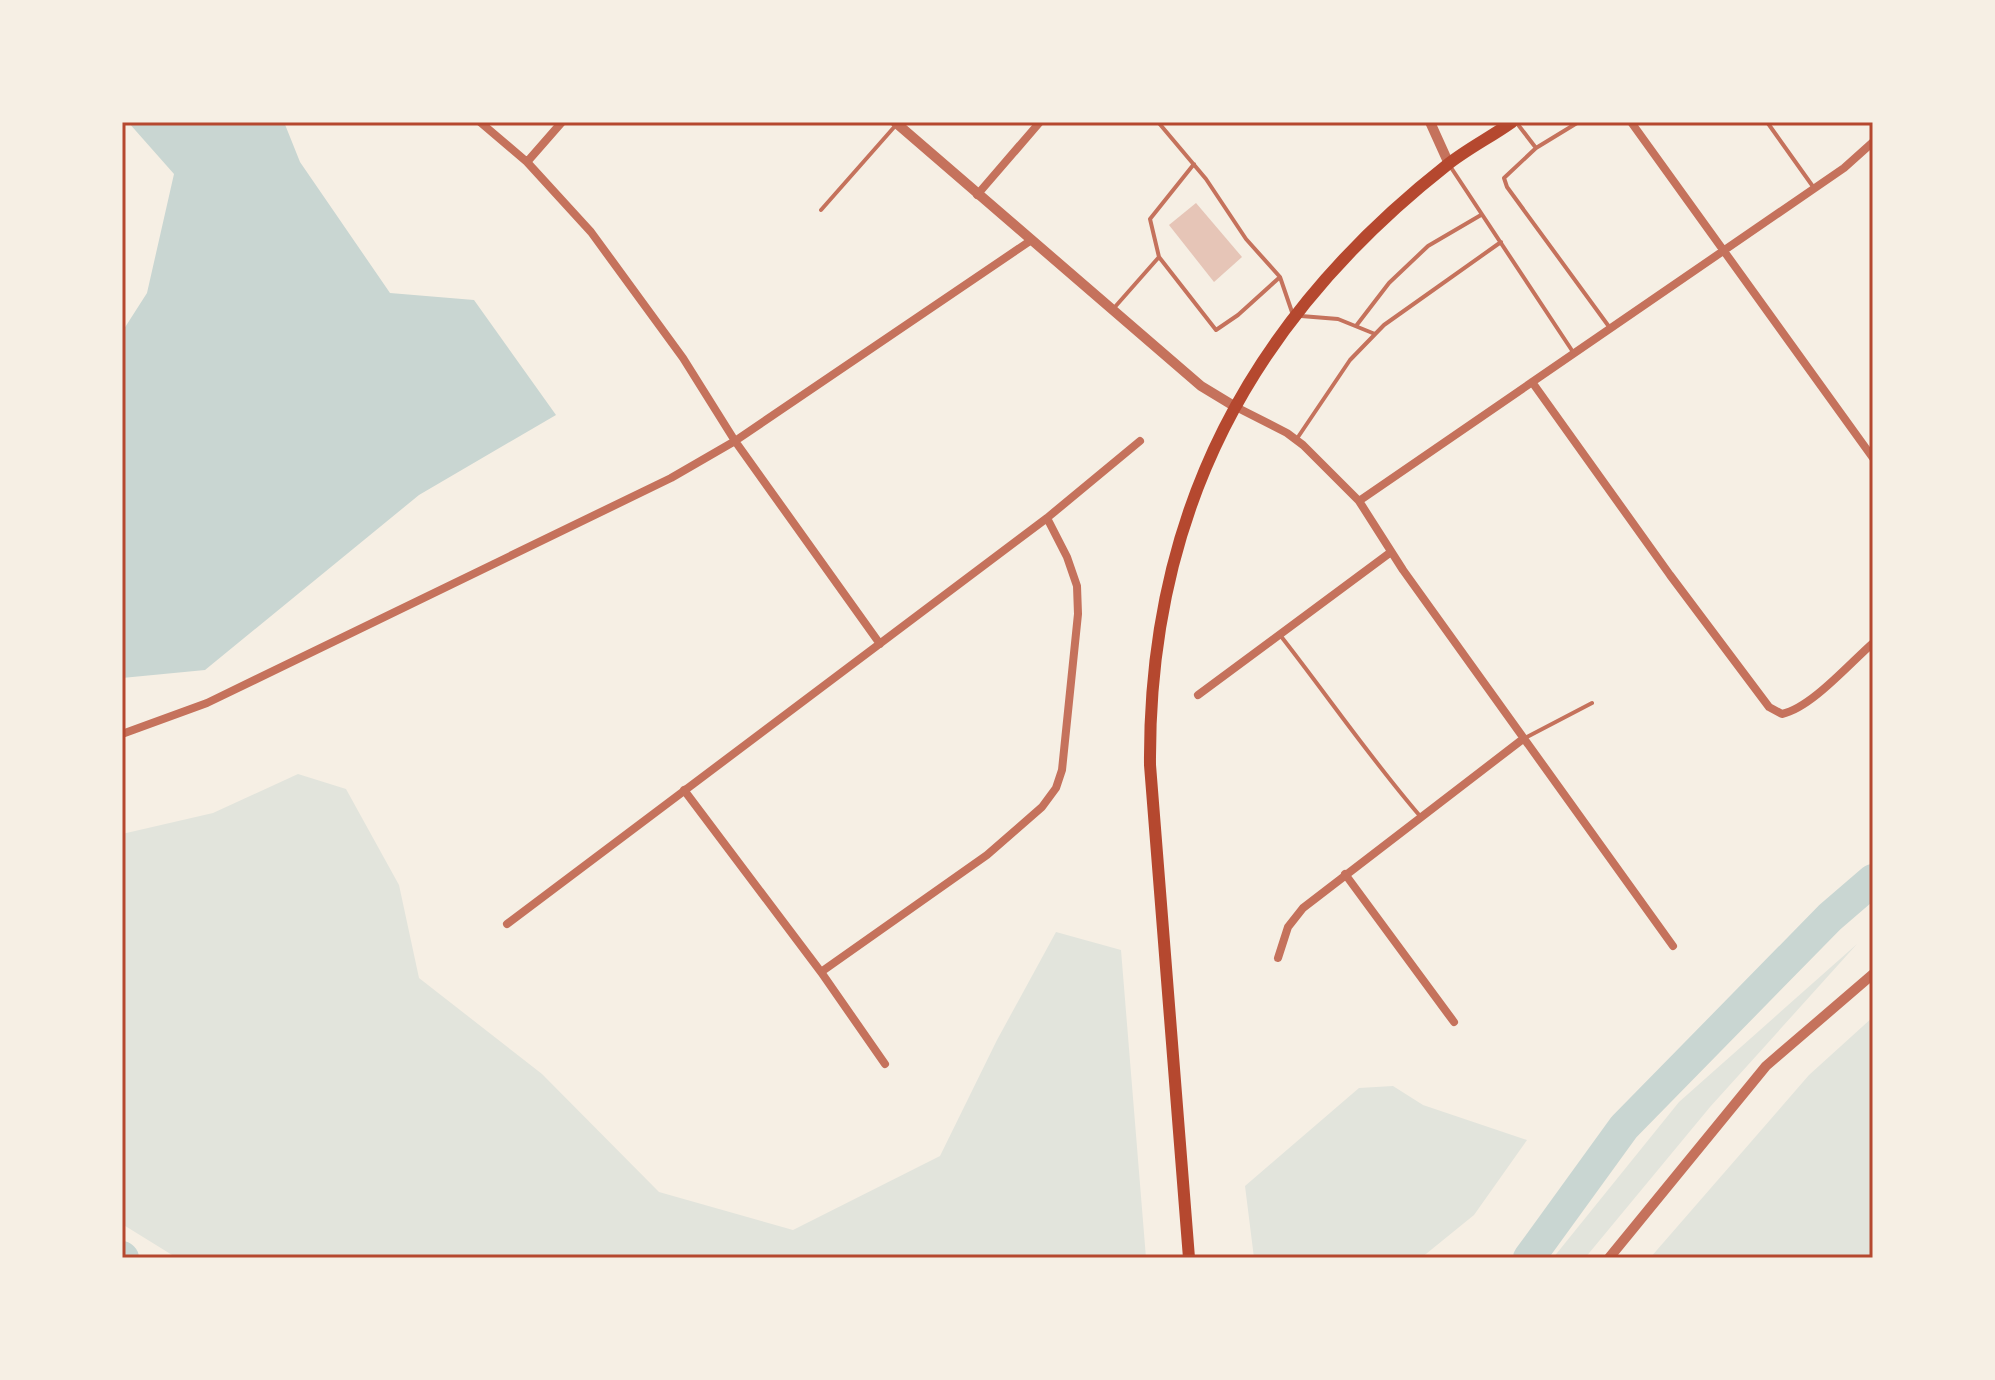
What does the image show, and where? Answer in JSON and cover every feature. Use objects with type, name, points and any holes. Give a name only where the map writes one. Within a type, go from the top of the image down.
[{"type":"main road","points":[[1189,1258],[1150,765],[1151,684],[1167,584],[1184,526],[1222,430],[1234,406],[1293,316],[1342,261],[1449,164],[1514,122]]},
{"type":"street","points":[[480,122],[527,162],[591,232],[683,358],[735,441],[880,644]]},
{"type":"street","points":[[527,162],[562,122]]},
{"type":"street","points":[[977,195],[1040,122]]},
{"type":"street","points":[[1430,122],[1449,164]]},
{"type":"street","points":[[1631,122],[1873,458]]},
{"type":"street","points":[[896,123],[1201,386],[1296,440],[1339,479],[1359,501],[1391,552],[1673,946]]},
{"type":"street","points":[[1359,501],[1724,252],[1844,168],[1873,142]]},
{"type":"street","points":[[122,734],[207,703],[671,478],[735,441],[1030,241]]},
{"type":"street","points":[[1532,382],[1769,707],[1782,714],[1790,712],[1873,643]]},
{"type":"street","points":[[507,924],[1047,518],[1140,441]]},
{"type":"street","points":[[821,972],[987,855],[1042,807],[1056,788],[1062,770],[1078,614],[1077,586],[1067,557],[1047,518]]},
{"type":"street","points":[[1198,695],[1391,552]]},
{"type":"street","points":[[1278,958],[1288,927],[1303,908],[1523,739]]},
{"type":"street","points":[[684,790],[821,972],[885,1064]]},
{"type":"street","points":[[1345,874],[1454,1022]]},
{"type":"street","points":[[1609,1258],[1766,1066],[1873,974]]},
{"type":"lane","points":[[1158,122],[1194,164],[1246,239],[1280,277],[1293,316],[1338,319],[1375,334]]},
{"type":"lane","points":[[1514,122],[1536,148]]},
{"type":"lane","points":[[1767,122],[1814,189]]},
{"type":"lane","points":[[821,210],[896,123]]},
{"type":"lane","points":[[1577,123],[1536,148],[1504,178],[1507,187],[1610,329]]},
{"type":"lane","points":[[1194,164],[1150,219],[1159,257],[1216,330],[1238,315],[1280,277]]},
{"type":"lane","points":[[1449,164],[1574,353]]},
{"type":"lane","points":[[1356,326],[1389,283],[1428,246],[1482,214]]},
{"type":"lane","points":[[1296,440],[1350,360],[1384,325],[1501,242]]},
{"type":"lane","points":[[1112,310],[1159,257]]},
{"type":"lane","points":[[1280,635],[1349,723],[1382,772],[1421,816]]},
{"type":"lane","points":[[1523,739],[1592,703]]},
{"type":"shaded area","points":[[128,122],[284,122],[300,162],[390,293],[474,300],[556,415],[419,495],[205,670],[122,678],[122,332],[147,293],[174,174]]},
{"type":"shaded area","points":[[298,774],[346,789],[399,885],[419,978],[542,1074],[659,1192],[793,1230],[940,1156],[997,1040],[1056,932],[1121,950],[1146,1258],[177,1258],[122,1224],[122,834],[213,813]]},
{"type":"shaded area","points":[[1857,944],[1710,1107],[1585,1258],[1553,1258],[1679,1102]]},
{"type":"shaded area","points":[[1873,1017],[1873,1258],[1650,1258],[1809,1075]]},
{"type":"shaded area","points":[[1393,1086],[1423,1105],[1527,1140],[1474,1215],[1421,1258],[1254,1258],[1245,1186],[1359,1088]]},
{"type":"building","points":[[1196,203],[1242,257],[1214,282],[1169,225]]},
{"type":"waterway","points":[[1529,1258],[1624,1127],[1830,917],[1873,880]]}]
